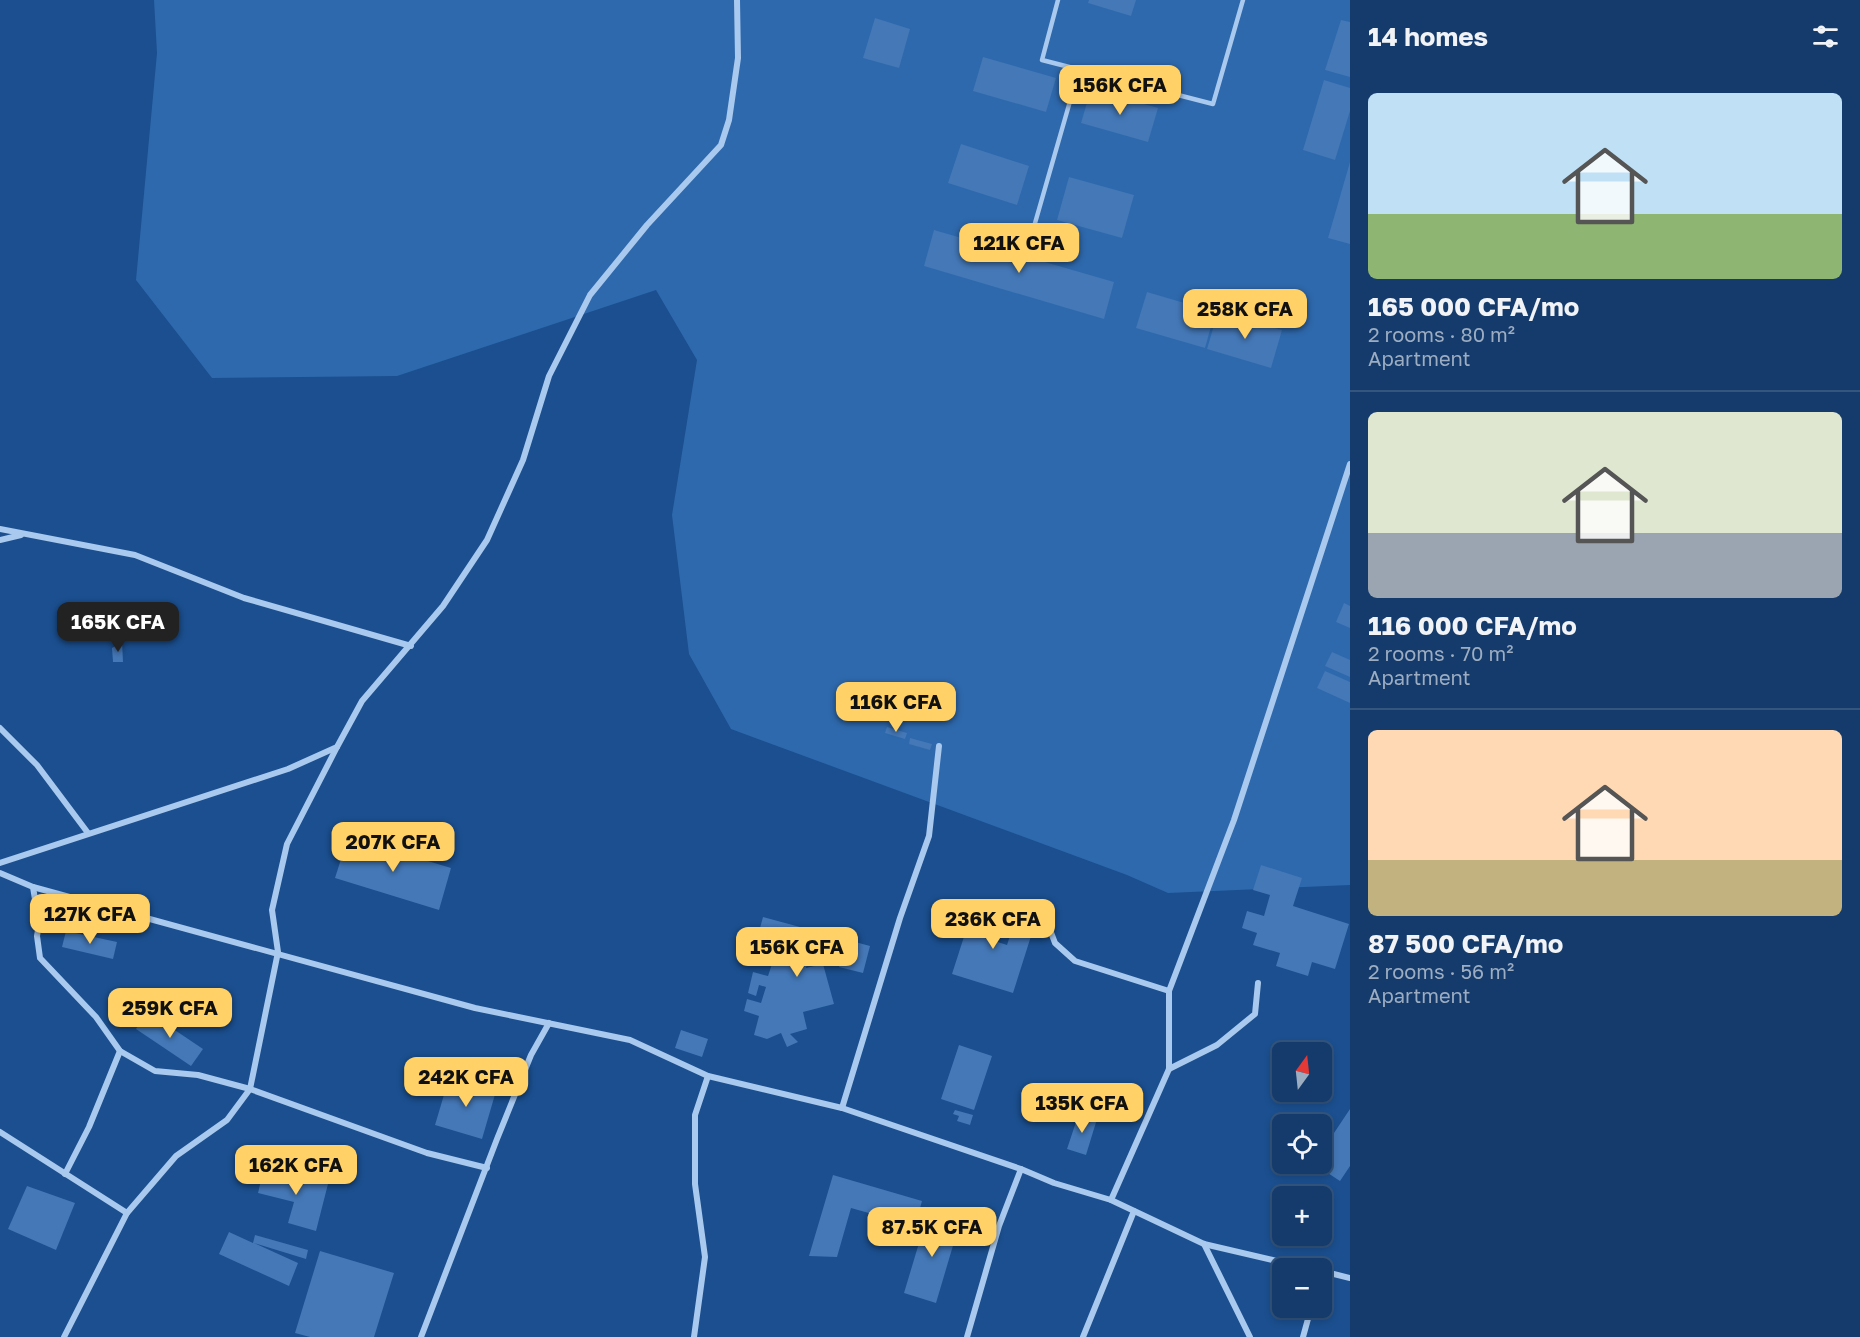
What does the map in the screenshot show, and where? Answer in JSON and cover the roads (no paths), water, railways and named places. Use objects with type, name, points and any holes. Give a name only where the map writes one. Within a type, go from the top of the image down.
[{"type":"street","points":[[64,1337],[127,1213],[177,1156],[227,1120],[250,1089],[278,952],[272,910],[287,844],[362,701],[411,646],[465,576],[486,540],[523,460],[549,376],[590,296],[647,225],[721,145],[729,120],[738,57],[737,0]]},
{"type":"street","points":[[1111,1200],[1169,1069],[1169,991],[1234,820],[1350,464]]},
{"type":"street","points":[[0,530],[135,555],[244,598],[411,646]]},
{"type":"street","points":[[0,540],[25,534]]},
{"type":"street","points":[[0,728],[37,765],[88,833]]},
{"type":"street","points":[[842,1108],[900,918],[929,836],[939,746]]},
{"type":"street","points":[[0,863],[288,770],[337,747]]},
{"type":"street","points":[[0,873],[33,887],[278,952],[475,1008],[630,1040],[708,1077],[842,1108],[1021,1169],[1054,1183],[1111,1200],[1204,1244],[1272,1260]]},
{"type":"street","points":[[33,887],[39,924],[37,936],[40,958],[96,1017],[120,1051],[155,1071],[198,1075],[250,1089],[427,1153],[487,1168]]},
{"type":"street","points":[[1041,906],[1055,944],[1075,961],[1169,991]]},
{"type":"street","points":[[1169,1069],[1217,1045],[1255,1014],[1258,983]]},
{"type":"street","points":[[421,1337],[531,1055],[549,1023]]},
{"type":"street","points":[[65,1174],[89,1127],[120,1051]]},
{"type":"street","points":[[694,1337],[705,1257],[695,1184],[695,1115],[708,1077]]},
{"type":"street","points":[[0,1132],[127,1213]]},
{"type":"street","points":[[967,1337],[999,1226],[1021,1169]]},
{"type":"street","points":[[1083,1337],[1134,1211]]},
{"type":"street","points":[[1204,1244],[1250,1337]]},
{"type":"street","points":[[1332,1274],[1350,1278]]},
{"type":"street","points":[[1303,1337],[1308,1318]]},
{"type":"lane","points":[[1058,0],[1042,60],[1213,104],[1243,0]]},
{"type":"lane","points":[[1029,244],[1079,70]]}]
